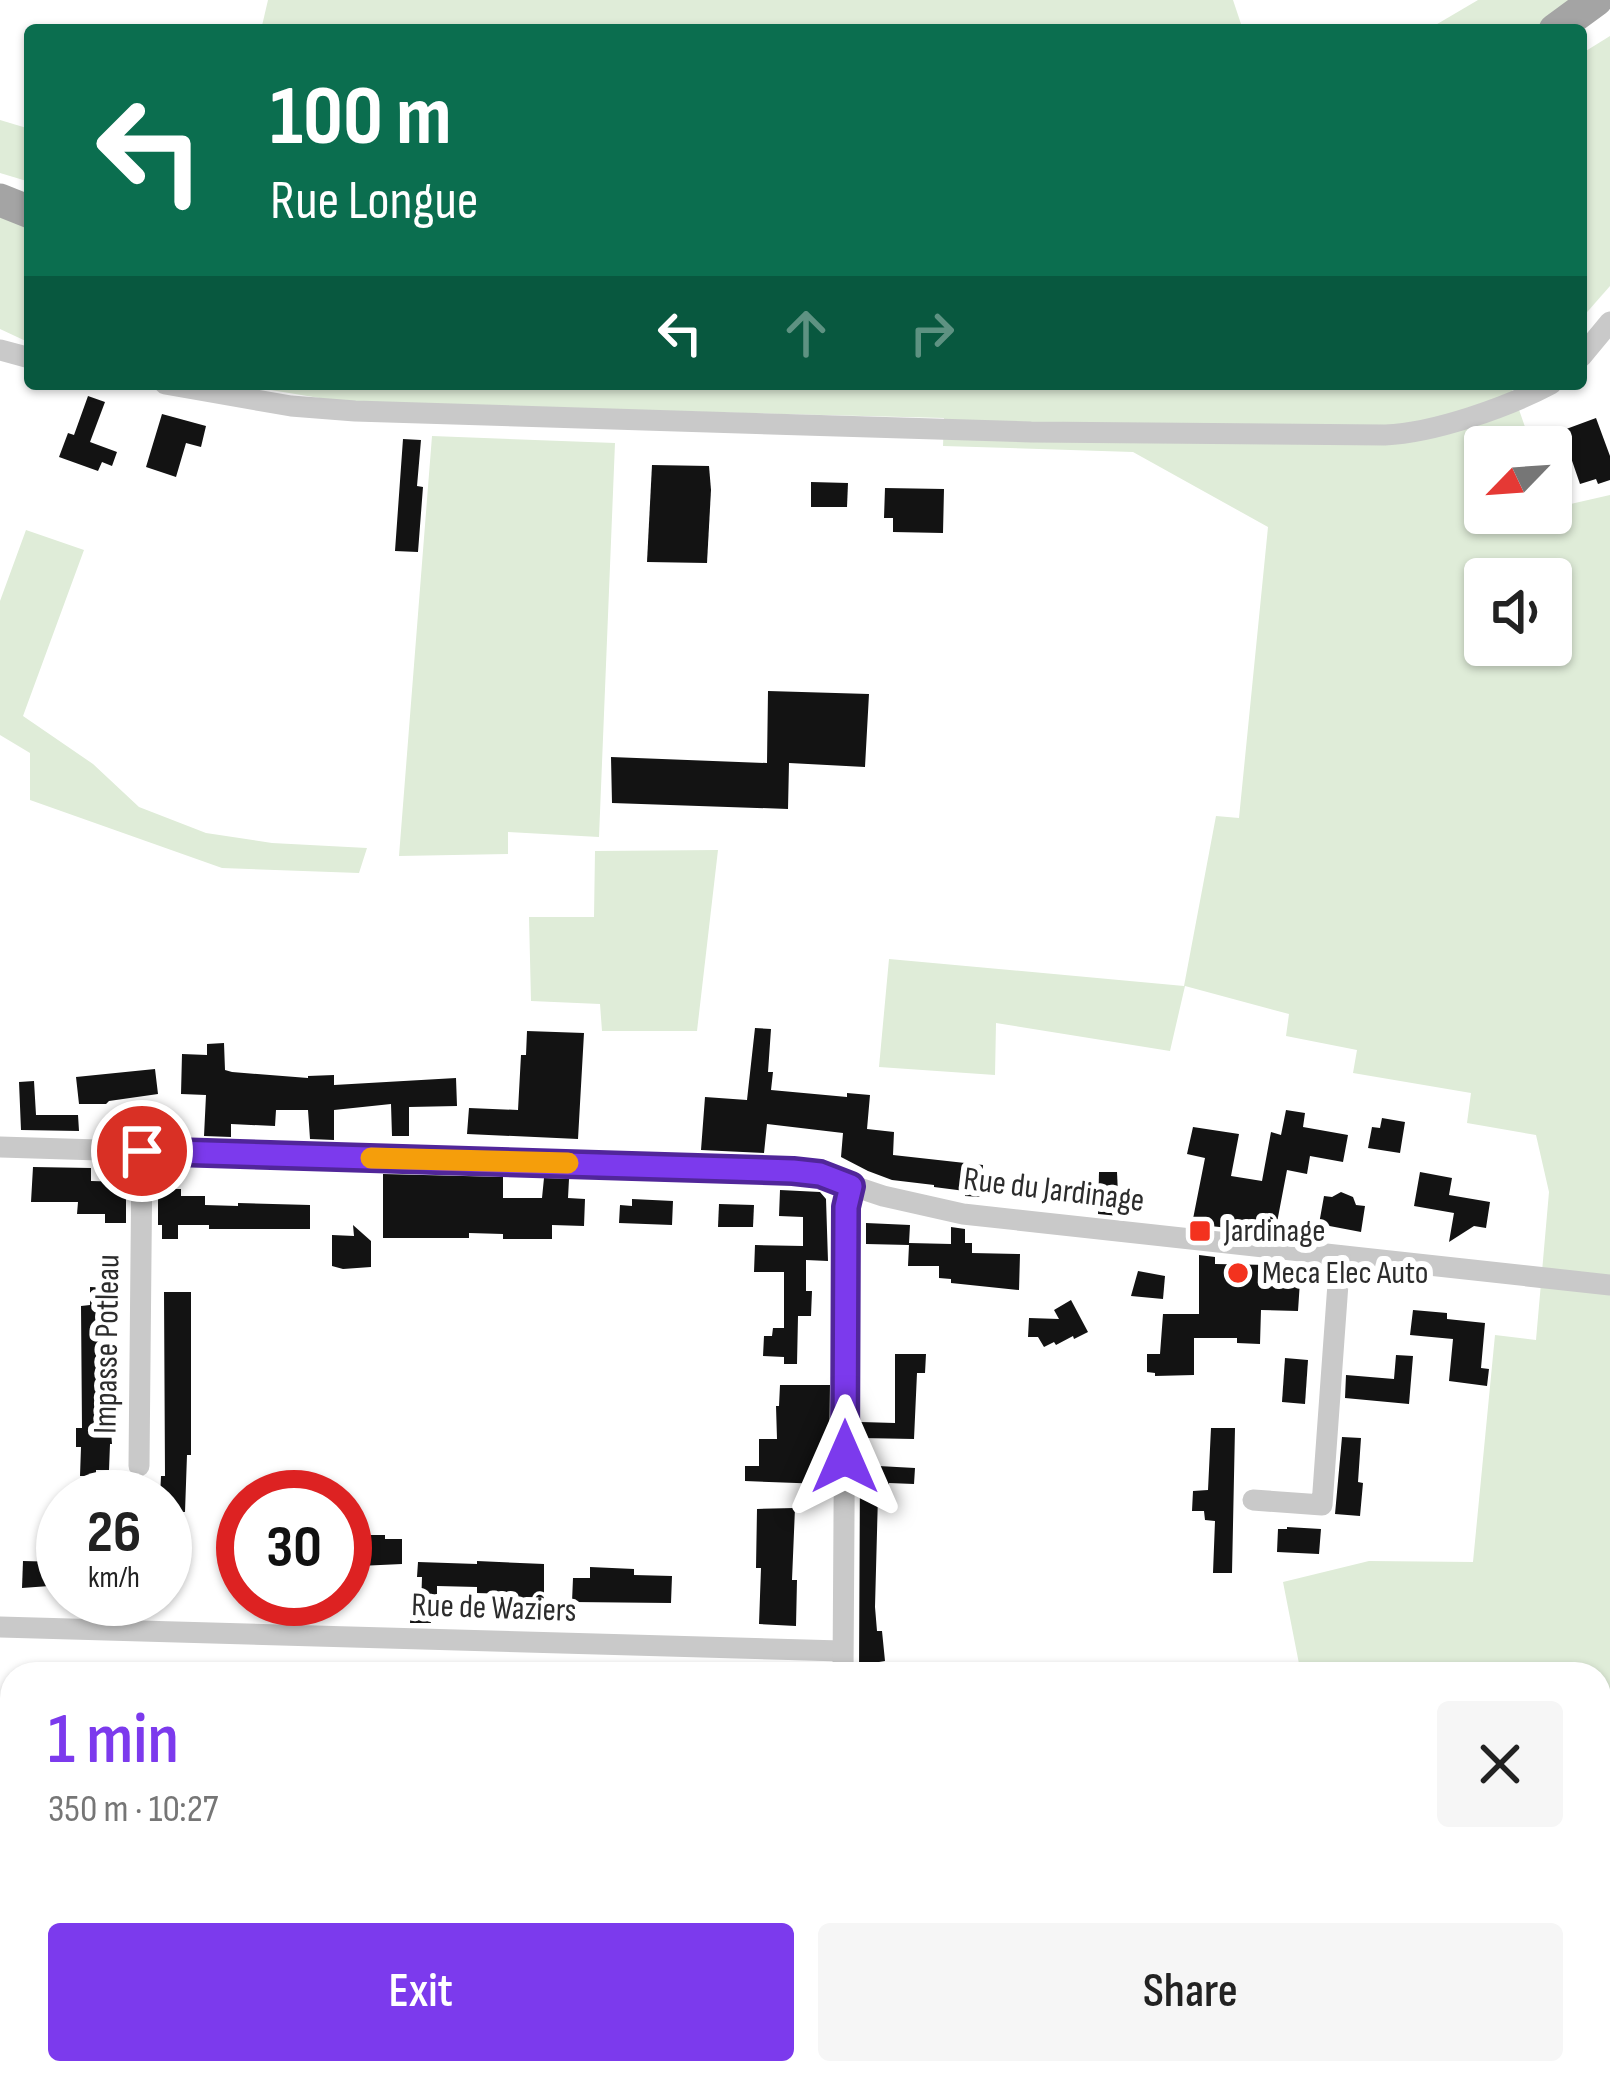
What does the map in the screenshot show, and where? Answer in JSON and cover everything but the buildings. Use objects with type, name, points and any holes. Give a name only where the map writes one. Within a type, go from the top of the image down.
[{"type":"main road","points":[[1564,24],[1596,0]]},
{"type":"street","points":[[1587,350],[1610,322]]},
{"type":"street","points":[[200,390],[291,406],[355,411],[1031,432],[1385,435],[1427,429],[1538,390]]},
{"type":"street","name":"Rue du Jardinage","points":[[0,1147],[793,1171],[820,1174],[915,1205],[978,1216],[1610,1285]]},
{"type":"street","name":"Impasse Potleau","points":[[139,1466],[142,1151]]},
{"type":"street","points":[[842,1662],[846,1207],[851,1186]]},
{"type":"street","points":[[1253,1501],[1322,1505],[1340,1256]]},
{"type":"street","name":"Rue de Waziers","points":[[0,1627],[842,1662]]},
{"type":"green space","points":[[268,0],[1233,0],[1241,24],[262,24]]},
{"type":"green space","points":[[1478,0],[1575,0],[1545,24],[1437,24]]},
{"type":"green space","points":[[1610,36],[1610,286],[1587,312],[1587,50]]},
{"type":"green space","points":[[0,120],[24,127],[24,180],[0,173]]},
{"type":"green space","points":[[0,217],[24,227],[24,340],[0,329]]},
{"type":"green space","points":[[271,390],[1512,390],[1525,426],[1464,426],[1464,534],[1572,534],[1572,504],[1610,495],[1610,1662],[1299,1662],[1283,1582],[1369,1561],[1473,1562],[1495,1335],[1536,1340],[1549,1192],[1536,1135],[1467,1123],[1471,1093],[1353,1073],[1357,1050],[1286,1036],[1289,1014],[1185,986],[1170,1051],[996,1023],[995,1075],[879,1067],[889,959],[1184,986],[1216,816],[1239,818],[1268,527],[1133,452],[943,446],[944,418],[350,403]]},
{"type":"green space","points":[[432,436],[615,443],[599,837],[508,832],[508,854],[399,856]]},
{"type":"green space","points":[[26,530],[84,550],[23,716],[93,764],[139,807],[206,833],[272,843],[367,848],[359,873],[222,868],[30,800],[30,753],[0,735],[0,601]]},
{"type":"green space","points":[[718,850],[697,1031],[602,1031],[600,1004],[531,1001],[529,917],[594,917],[595,851]]},
{"type":"slow traffic","points":[[371,1158],[568,1163]]},
{"type":"place","name":"Jardinage","points":[[1200,1231]]},
{"type":"place","name":"Meca Elec Auto","points":[[1238,1273]]},
{"type":"route","points":[[142,1151],[793,1171],[820,1174],[851,1186],[846,1207],[845,1457]]}]
